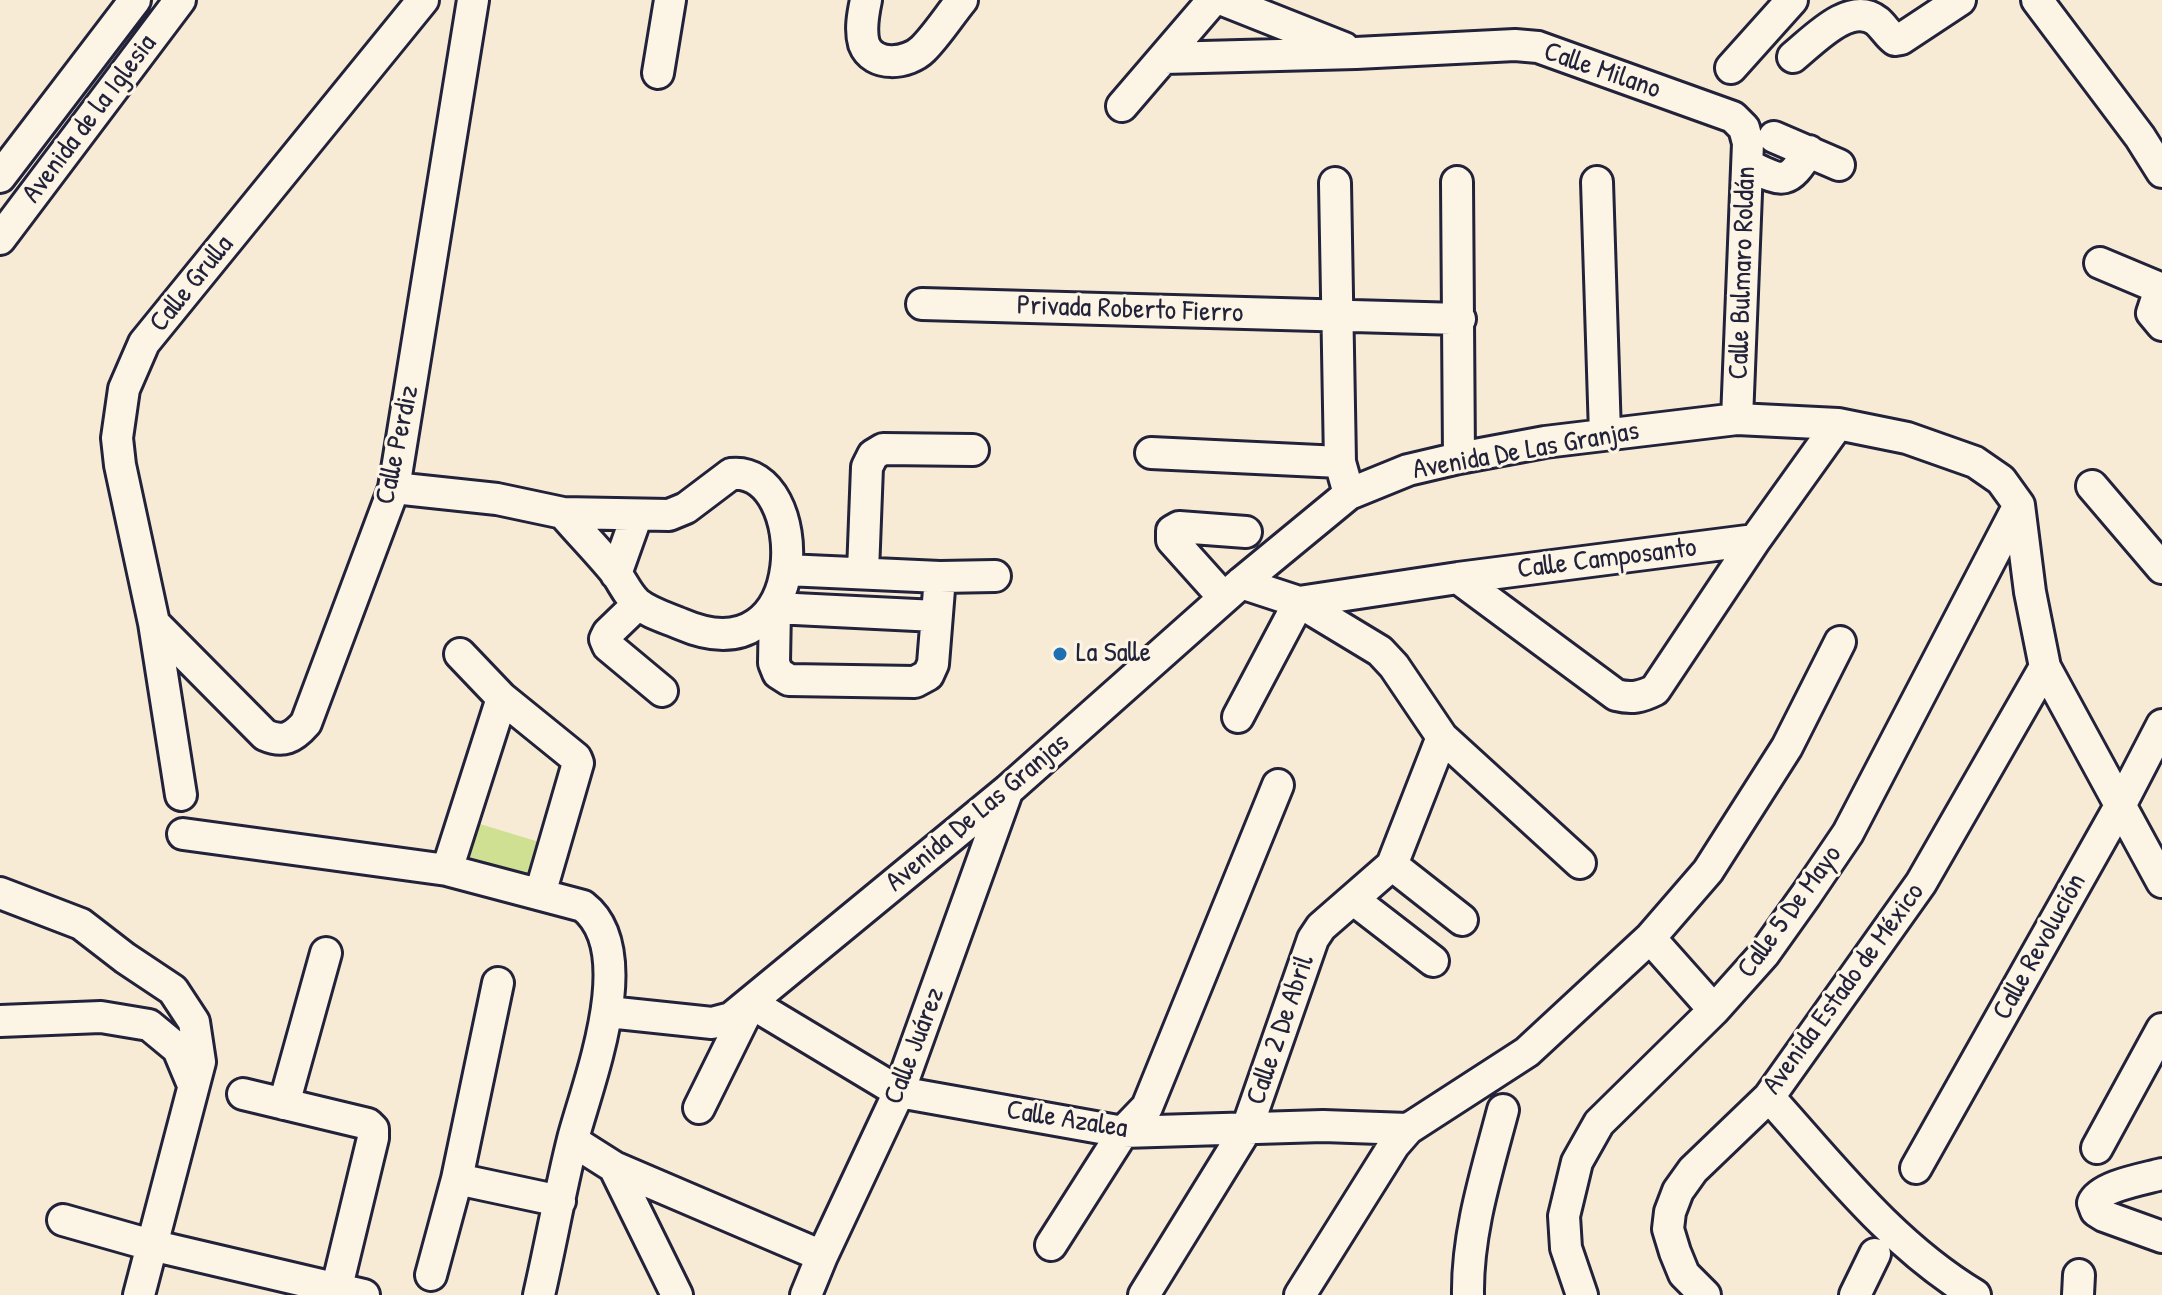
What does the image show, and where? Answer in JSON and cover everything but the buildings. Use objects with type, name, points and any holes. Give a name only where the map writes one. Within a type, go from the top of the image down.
[{"type":"street","name":"Avenida de la Iglesia","points":[[0,177],[135,0]]},
{"type":"street","name":"Avenida de la Iglesia","points":[[0,239],[180,0]]},
{"type":"street","name":"Calle Grulla","points":[[181,795],[154,623],[120,465],[117,438],[124,389],[144,343],[423,0]]},
{"type":"street","name":"Calle Perdiz","points":[[154,623],[265,735],[276,740],[288,739],[306,723],[394,488],[473,0]]},
{"type":"street","points":[[658,73],[670,0]]},
{"type":"street","points":[[866,0],[862,31],[865,47],[876,58],[893,61],[910,58],[922,50],[962,0]]},
{"type":"street","points":[[1122,106],[1213,0]]},
{"type":"street","name":"Calle Milano","points":[[1223,0],[1356,53]]},
{"type":"street","points":[[1731,68],[1792,0]]},
{"type":"street","points":[[1793,57],[1844,17],[1869,17],[1895,40],[1960,0]]},
{"type":"street","points":[[2037,0],[2151,137],[2162,172]]},
{"type":"street","name":"Calle Milano","points":[[1164,58],[1515,45],[1538,47],[1733,117],[1744,128]]},
{"type":"street","name":"Calle Bulmaro Roldán","points":[[1737,419],[1748,165],[1744,128]]},
{"type":"street","points":[[1774,137],[1839,165]]},
{"type":"street","points":[[1748,165],[1772,177],[1783,178],[1794,174],[1809,151]]},
{"type":"street","points":[[1457,182],[1459,458]]},
{"type":"street","points":[[1597,182],[1605,434]]},
{"type":"street","points":[[1335,183],[1340,462],[1349,494]]},
{"type":"street","points":[[2100,263],[2157,287],[2159,292],[2152,313],[2162,325]]},
{"type":"street","name":"Privada Roberto Fierro","points":[[922,304],[1460,319]]},
{"type":"street","name":"Avenida De Las Granjas","points":[[608,1012],[712,1023],[731,1018],[1008,790],[1232,591],[1349,494],[1408,470],[1545,442],[1737,419],[1838,424],[1907,438],[1975,462],[2001,480],[2019,505]]},
{"type":"street","name":"Calle Camposanto","points":[[1458,578],[1616,695],[1630,699],[1655,690],[1755,540],[1838,424]]},
{"type":"street","points":[[863,572],[867,467],[873,455],[883,449],[973,450]]},
{"type":"street","points":[[1151,453],[1340,462]]},
{"type":"street","points":[[394,488],[497,499],[563,513],[669,515],[686,508],[731,474],[750,476],[771,493],[789,547],[775,608],[774,663],[778,673],[789,680],[915,682],[928,675],[933,664],[940,577]]},
{"type":"street","points":[[2092,486],[2162,568]]},
{"type":"street","points":[[2019,505],[2030,592],[2045,667],[2121,804],[2154,846],[2162,882]]},
{"type":"street","name":"Calle 5 De Mayo","points":[[1582,1295],[1566,1248],[1564,1216],[1577,1162],[1599,1123],[1714,1010],[1764,954],[1848,833],[2019,505]]},
{"type":"street","points":[[563,513],[638,604],[699,632],[718,635],[739,633],[757,624],[775,608],[936,616]]},
{"type":"street","points":[[616,574],[637,515]]},
{"type":"street","points":[[1246,532],[1179,527],[1172,531],[1172,540],[1232,591],[1299,602],[1380,651],[1394,666],[1442,737],[1580,863]]},
{"type":"street","name":"Calle Camposanto","points":[[1299,602],[1755,540]]},
{"type":"street","points":[[786,570],[940,577],[995,576]]},
{"type":"street","points":[[1238,717],[1299,602]]},
{"type":"street","points":[[638,604],[605,639],[608,646],[662,691]]},
{"type":"street","points":[[1300,1295],[1394,1145],[1408,1129],[1527,1052],[1650,938],[1716,859],[1787,747],[1840,642]]},
{"type":"street","points":[[460,654],[502,698],[576,758],[578,763],[540,894]]},
{"type":"street","name":"Avenida Estado de México","points":[[1705,1295],[1684,1274],[1668,1229],[1678,1191],[1693,1170],[1769,1097],[1921,883],[2045,667]]},
{"type":"street","points":[[165,692],[173,685],[210,680]]},
{"type":"street","points":[[447,870],[502,698]]},
{"type":"street","name":"Calle Revolución","points":[[1916,1168],[2121,804],[2162,725]]},
{"type":"street","name":"Calle 2 De Abril","points":[[1144,1295],[1247,1128],[1313,939],[1321,927],[1392,865],[1442,737]]},
{"type":"street","points":[[1051,1245],[1123,1132],[1147,1107],[1278,785]]},
{"type":"street","name":"Calle Juárez","points":[[806,1295],[899,1092],[1008,790]]},
{"type":"street","points":[[183,834],[447,870],[583,906],[592,913],[608,952],[608,1012],[573,1141],[539,1295]]},
{"type":"street","points":[[1392,865],[1462,920]]},
{"type":"street","points":[[0,893],[81,924],[173,990],[194,1022],[196,1074],[139,1295]]},
{"type":"street","points":[[1354,900],[1433,961]]},
{"type":"street","points":[[1650,938],[1714,1010]]},
{"type":"street","points":[[284,1104],[326,953]]},
{"type":"street","points":[[431,1275],[457,1179],[498,983]]},
{"type":"street","points":[[699,1108],[751,1003]]},
{"type":"street","name":"Calle Azalea","points":[[751,1003],[899,1092],[1123,1132],[1323,1126],[1408,1129]]},
{"type":"street","points":[[0,1021],[101,1017],[149,1025],[178,1049],[196,1074]]},
{"type":"street","points":[[2097,1148],[2162,1029]]},
{"type":"street","points":[[63,1220],[345,1293],[373,1129],[368,1124],[243,1094]]},
{"type":"street","points":[[1769,1097],[1886,1227],[1922,1259],[1975,1295]]},
{"type":"street","points":[[1468,1295],[1467,1266],[1474,1223],[1503,1110]]},
{"type":"street","points":[[573,1141],[614,1167],[822,1256]]},
{"type":"street","points":[[614,1167],[677,1295]]},
{"type":"street","points":[[2162,1174],[2107,1190],[2096,1195],[2093,1203],[2096,1211],[2104,1216],[2162,1237]]},
{"type":"street","points":[[457,1179],[560,1201]]},
{"type":"street","points":[[1855,1295],[1875,1254]]},
{"type":"green space","points":[[480,824],[549,845],[540,878],[468,864]]},
{"type":"place","name":"La Salle","points":[[1060,654]]}]
